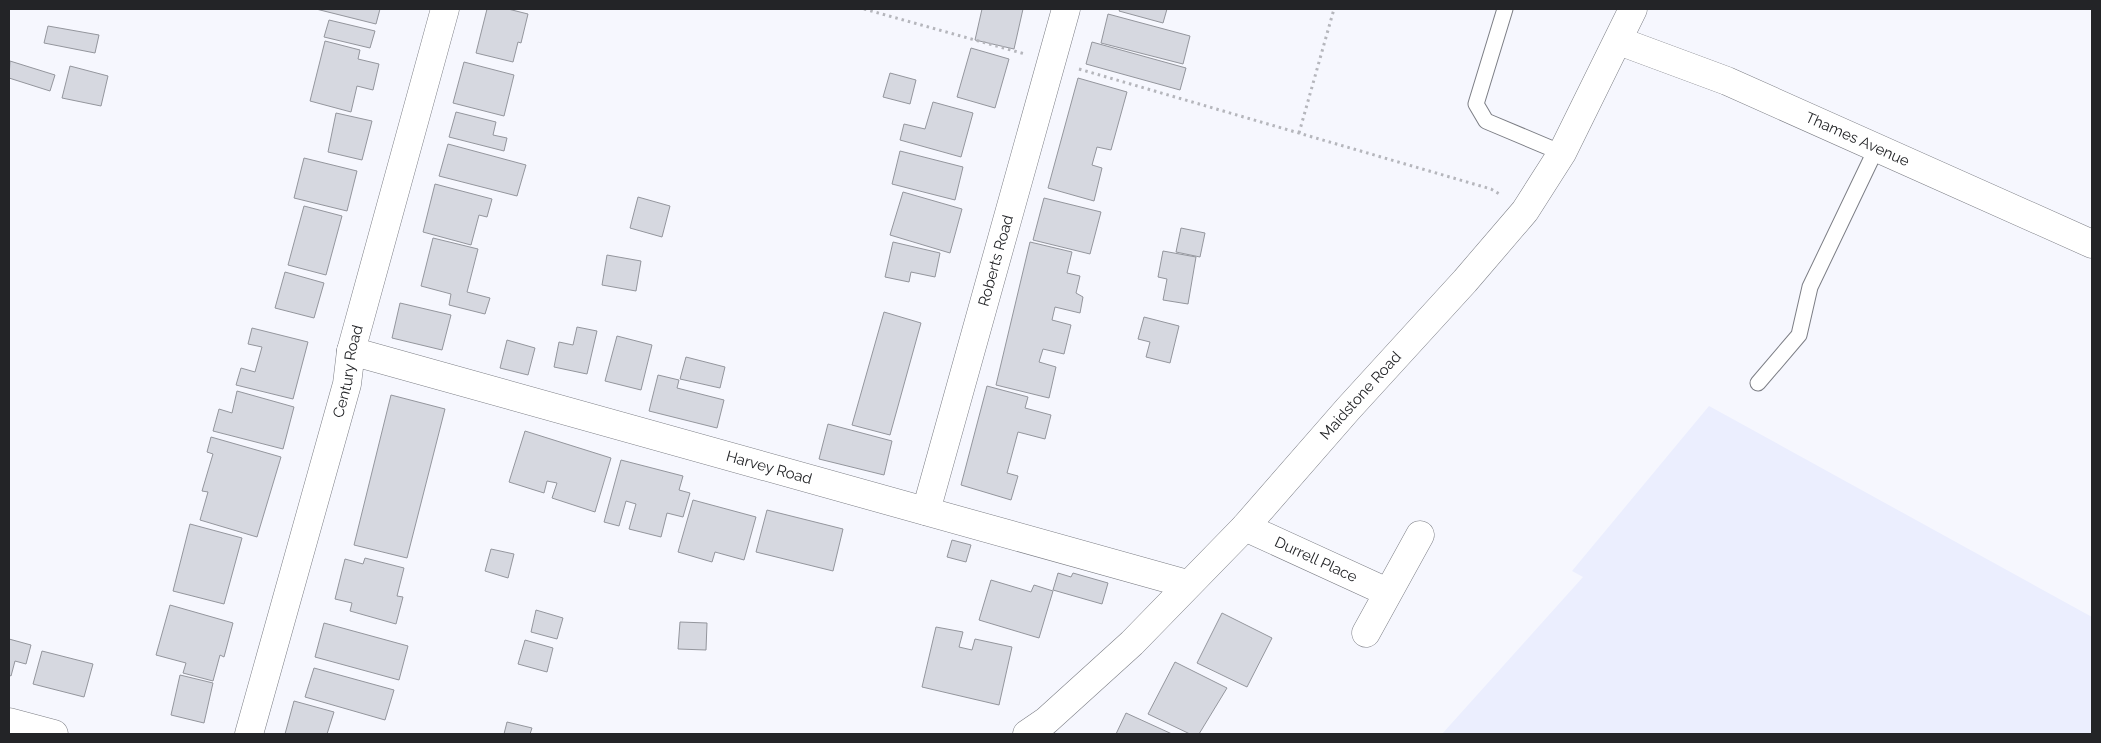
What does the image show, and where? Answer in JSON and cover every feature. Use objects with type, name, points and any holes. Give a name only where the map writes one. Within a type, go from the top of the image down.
[{"type":"street","name":"Century Road","points":[[249,734],[347,384],[351,351],[445,9]]},
{"type":"street","name":"Roberts Road","points":[[926,511],[1066,9]]},
{"type":"street","name":"Maidstone Road","points":[[1027,734],[1046,721],[1132,643],[1187,584],[1245,528],[1354,402],[1465,281],[1525,211],[1562,153],[1619,41],[1633,9]]},
{"type":"street","name":"Thames Avenue","points":[[1619,41],[1727,81],[2092,244]]},
{"type":"street","name":"Harvey Road","points":[[351,351],[1187,584]]},
{"type":"street","name":"Durrell Place","points":[[1245,528],[1387,592]]},
{"type":"street","points":[[1366,633],[1420,535]]},
{"type":"street","points":[[9,722],[54,734]]},
{"type":"lane","points":[[1505,9],[1476,104],[1486,121],[1562,153]]},
{"type":"lane","points":[[1758,383],[1799,335],[1810,287],[1877,148]]},
{"type":"path","points":[[864,9],[1051,61],[1491,189],[1525,211]]},
{"type":"path","points":[[1300,133],[1334,9]]},
{"type":"shaded area","points":[[1709,406],[2092,617],[2092,734],[1442,734],[1583,577],[1572,571]]},
{"type":"building","points":[[316,9],[380,9],[376,24]]},
{"type":"building","points":[[487,9],[508,9],[528,14],[521,43],[518,42],[513,62],[476,53]]},
{"type":"building","points":[[982,9],[1023,9],[1014,49],[975,40]]},
{"type":"building","points":[[1120,9],[1167,9],[1163,23],[1119,11]]},
{"type":"building","points":[[1108,14],[1190,36],[1183,64],[1101,43]]},
{"type":"building","points":[[329,20],[375,31],[370,48],[324,37]]},
{"type":"building","points":[[48,26],[99,35],[95,53],[44,43]]},
{"type":"building","points":[[325,41],[360,50],[358,59],[379,64],[373,90],[357,86],[351,112],[310,101]]},
{"type":"building","points":[[1092,42],[1186,68],[1180,90],[1086,64]]},
{"type":"building","points":[[971,48],[1009,59],[995,108],[957,97]]},
{"type":"building","points":[[10,61],[55,75],[50,91],[9,78]]},
{"type":"building","points":[[464,62],[514,75],[504,116],[453,103]]},
{"type":"building","points":[[70,66],[108,76],[101,106],[62,98]]},
{"type":"building","points":[[890,73],[916,80],[910,104],[883,97]]},
{"type":"building","points":[[1078,78],[1127,92],[1111,150],[1097,147],[1092,165],[1102,168],[1094,201],[1048,188]]},
{"type":"building","points":[[933,102],[973,113],[961,157],[900,140],[904,124],[925,129]]},
{"type":"building","points":[[456,112],[496,122],[493,135],[507,138],[504,151],[449,137]]},
{"type":"building","points":[[336,113],[372,121],[362,160],[328,152]]},
{"type":"building","points":[[448,144],[526,165],[517,196],[439,176]]},
{"type":"building","points":[[900,151],[963,167],[955,200],[892,184]]},
{"type":"building","points":[[304,158],[357,171],[347,211],[294,198]]},
{"type":"building","points":[[435,184],[492,199],[487,217],[479,215],[471,245],[423,232]]},
{"type":"building","points":[[903,192],[962,209],[950,253],[890,235]]},
{"type":"building","points":[[638,197],[670,206],[662,237],[630,228]]},
{"type":"building","points":[[1044,198],[1101,212],[1090,254],[1033,240]]},
{"type":"building","points":[[304,206],[342,216],[326,275],[288,265]]},
{"type":"building","points":[[1181,228],[1205,233],[1200,257],[1176,252]]},
{"type":"building","points":[[433,238],[478,249],[467,292],[490,298],[485,314],[449,305],[451,294],[421,286]]},
{"type":"building","points":[[893,242],[940,253],[935,277],[911,272],[909,282],[885,277]]},
{"type":"building","points":[[1030,242],[1072,252],[1067,273],[1080,276],[1076,293],[1083,297],[1080,313],[1055,307],[1052,320],[1071,325],[1064,354],[1043,349],[1039,362],[1056,367],[1049,398],[996,385]]},
{"type":"building","points":[[1163,251],[1196,257],[1188,304],[1163,300],[1167,279],[1158,277]]},
{"type":"building","points":[[607,255],[641,261],[636,291],[602,285]]},
{"type":"building","points":[[285,272],[324,283],[314,318],[275,308]]},
{"type":"building","points":[[400,303],[451,315],[442,350],[392,338]]},
{"type":"building","points":[[884,312],[921,323],[890,435],[852,425]]},
{"type":"building","points":[[1144,317],[1179,326],[1170,363],[1146,357],[1150,342],[1138,339]]},
{"type":"building","points":[[577,327],[597,331],[587,374],[554,367],[559,342],[573,345]]},
{"type":"building","points":[[252,328],[308,342],[293,399],[236,385],[241,368],[255,372],[262,347],[248,344]]},
{"type":"building","points":[[617,336],[652,345],[641,390],[605,381]]},
{"type":"building","points":[[507,340],[535,348],[528,375],[500,368]]},
{"type":"building","points":[[686,357],[725,367],[720,388],[680,379]]},
{"type":"building","points":[[658,375],[679,380],[677,388],[724,400],[717,428],[649,411]]},
{"type":"building","points":[[987,386],[1028,397],[1025,408],[1051,415],[1045,439],[1018,432],[1007,473],[1018,476],[1011,500],[961,485]]},
{"type":"building","points":[[237,391],[294,407],[283,449],[213,431],[219,409],[232,413]]},
{"type":"building","points":[[391,395],[445,409],[407,558],[354,545]]},
{"type":"building","points":[[828,424],[892,441],[884,475],[819,459]]},
{"type":"building","points":[[525,431],[611,458],[595,512],[552,498],[557,483],[547,481],[544,493],[509,482]]},
{"type":"building","points":[[211,437],[281,457],[257,537],[200,520],[208,492],[202,491],[213,454],[207,452]]},
{"type":"building","points":[[621,460],[683,476],[679,490],[690,493],[683,517],[667,513],[661,537],[629,529],[636,504],[626,501],[619,526],[604,522]]},
{"type":"building","points":[[693,500],[756,517],[744,560],[715,552],[712,562],[678,552]]},
{"type":"building","points":[[767,510],[843,529],[833,571],[756,552]]},
{"type":"building","points":[[190,524],[242,538],[224,604],[173,591]]},
{"type":"building","points":[[952,540],[971,545],[966,562],[947,557]]},
{"type":"building","points":[[491,549],[514,554],[508,578],[485,571]]},
{"type":"building","points":[[365,558],[404,568],[397,596],[403,597],[396,624],[350,611],[352,603],[335,599],[345,559],[363,564]]},
{"type":"building","points":[[1058,573],[1071,577],[1073,573],[1108,583],[1102,604],[1053,590]]},
{"type":"building","points":[[991,580],[1031,592],[1034,585],[1053,591],[1039,638],[979,620]]},
{"type":"building","points":[[170,605],[233,623],[224,657],[220,655],[213,681],[183,673],[186,663],[156,655]]},
{"type":"building","points":[[536,610],[563,618],[557,639],[531,632]]},
{"type":"building","points":[[1222,613],[1272,638],[1247,687],[1197,663]]},
{"type":"building","points":[[680,622],[707,623],[706,650],[678,649]]},
{"type":"building","points":[[324,623],[408,646],[399,680],[315,657]]},
{"type":"building","points":[[936,627],[963,632],[959,647],[972,650],[975,639],[1012,647],[999,705],[922,687]]},
{"type":"building","points":[[9,639],[31,645],[26,664],[15,661],[11,676],[9,675]]},
{"type":"building","points":[[525,640],[553,648],[547,672],[518,664]]},
{"type":"building","points":[[42,651],[93,664],[84,697],[33,684]]},
{"type":"building","points":[[1175,662],[1227,688],[1199,734],[1190,734],[1148,714]]},
{"type":"building","points":[[314,668],[394,690],[385,720],[305,697]]},
{"type":"building","points":[[180,675],[213,683],[204,723],[171,715]]},
{"type":"building","points":[[294,701],[334,712],[327,734],[285,734]]},
{"type":"building","points":[[1126,713],[1172,734],[1116,734]]},
{"type":"building","points":[[507,722],[532,728],[530,734],[504,734]]}]
